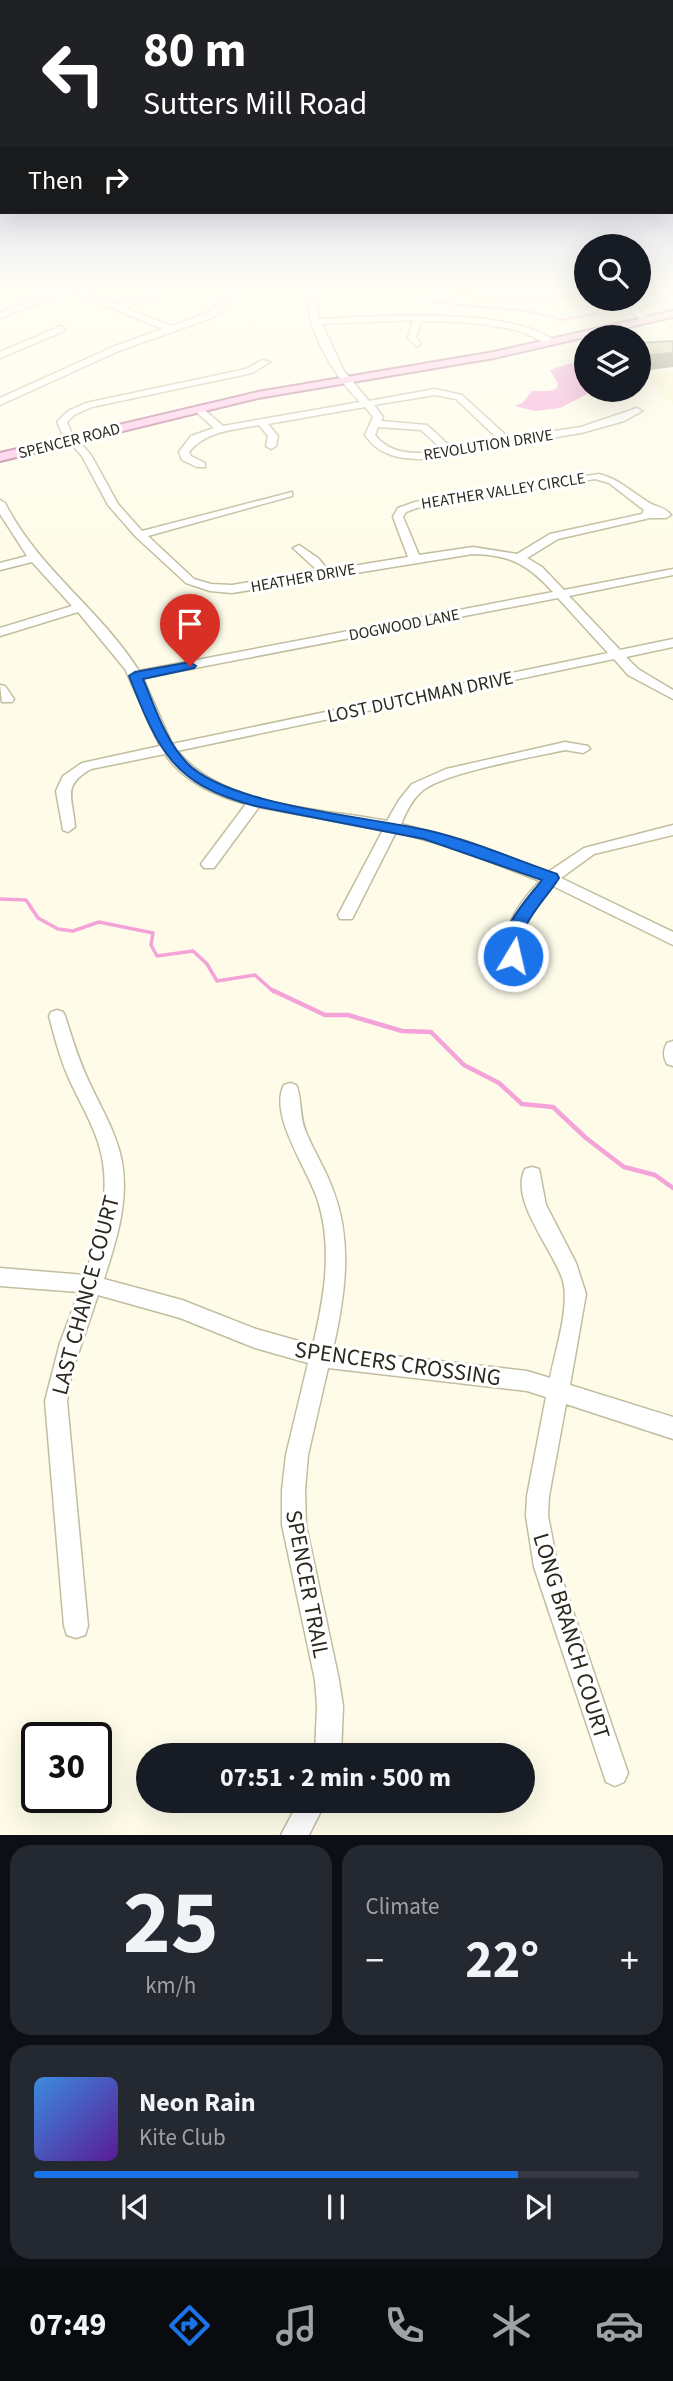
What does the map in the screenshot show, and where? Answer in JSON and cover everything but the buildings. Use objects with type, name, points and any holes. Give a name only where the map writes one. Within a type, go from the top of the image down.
[{"type":"main road","name":"SPENCER ROAD","points":[[0,457],[198,409],[392,372]]},
{"type":"street","points":[[0,402],[66,372]]},
{"type":"street","points":[[72,439],[62,422],[83,407],[250,372]]},
{"type":"street","name":"REVOLUTION DRIVE","points":[[342,372],[377,417],[370,435],[374,443],[384,449],[423,456],[611,424],[637,411]]},
{"type":"street","points":[[201,465],[186,458],[186,447],[195,438],[221,429],[430,393],[448,393],[459,397],[506,441]]},
{"type":"street","points":[[198,409],[221,429]]},
{"type":"street","points":[[260,421],[273,436],[271,446]]},
{"type":"street","points":[[376,424],[424,427],[450,452]]},
{"type":"street","name":"HEATHER DRIVE","points":[[72,439],[86,455],[113,505],[140,535],[183,576],[210,587],[247,587],[476,551],[496,552],[519,558]]},
{"type":"street","name":"HEATHER VALLEY CIRCLE","points":[[415,559],[398,517],[402,510],[415,505],[595,476],[613,481],[648,511],[554,536],[519,558]]},
{"type":"street","points":[[140,535],[288,494]]},
{"type":"street","points":[[1,506],[16,537],[124,659],[135,676],[158,732],[182,766],[197,778],[255,802],[393,827],[452,842],[551,878],[673,939]]},
{"type":"street","points":[[299,548],[325,573]]},
{"type":"street","points":[[0,567],[33,558]]},
{"type":"street","points":[[519,558],[538,569],[642,679],[673,695]]},
{"type":"street","name":"DOGWOOD LANE","points":[[135,676],[673,572]]},
{"type":"street","points":[[0,632],[79,608]]},
{"type":"street","name":"LOST DUTCHMAN DRIVE","points":[[68,827],[61,777],[87,766],[673,643]]},
{"type":"street","points":[[346,915],[410,795],[425,782],[438,775],[565,746],[583,749]]},
{"type":"street","points":[[209,864],[255,802]]},
{"type":"street","points":[[519,970],[511,947],[513,937],[527,909],[564,865],[588,851],[673,830]]},
{"type":"street","name":"LAST CHANCE COURT","points":[[57,1016],[71,1061],[103,1130],[113,1165],[114,1184],[108,1229],[59,1377],[56,1401],[76,1626]]},
{"type":"street","points":[[673,1048],[673,1059]]},
{"type":"street","name":"SPENCER TRAIL","points":[[290,1090],[289,1116],[324,1190],[334,1225],[336,1248],[335,1287],[296,1452],[291,1499],[293,1524],[329,1693],[329,1743]]},
{"type":"street","name":"LONG BRANCH COURT","points":[[531,1175],[530,1187],[534,1204],[568,1263],[575,1287],[575,1309],[538,1496],[540,1540],[615,1773]]},
{"type":"street","name":"SPENCERS CROSSING","points":[[0,1277],[90,1284],[182,1309],[266,1342],[320,1357],[494,1375],[559,1389],[673,1427]]},
{"type":"street","points":[[294,1835],[306,1813]]},
{"type":"shaded area","points":[[551,372],[574,372],[574,401],[560,408],[535,411],[515,406],[522,403],[532,391],[557,388],[558,384]]},
{"type":"shaded area","points":[[673,372],[673,406],[651,381],[651,374]]},
{"type":"waterway","points":[[0,899],[26,900],[38,918],[58,929],[73,931],[99,922],[153,933],[151,945],[157,956],[193,951],[207,964],[217,981],[255,975],[274,992]]},
{"type":"waterway","points":[[272,990],[325,1015],[348,1015],[402,1031],[431,1032],[464,1065],[499,1083],[522,1104],[553,1107],[586,1138],[624,1167],[655,1175],[673,1188]]},
{"type":"route","points":[[190,666],[135,676],[158,732],[182,766],[197,778],[255,802],[427,835],[551,878],[536,895],[519,923],[511,947],[513,956]]}]
